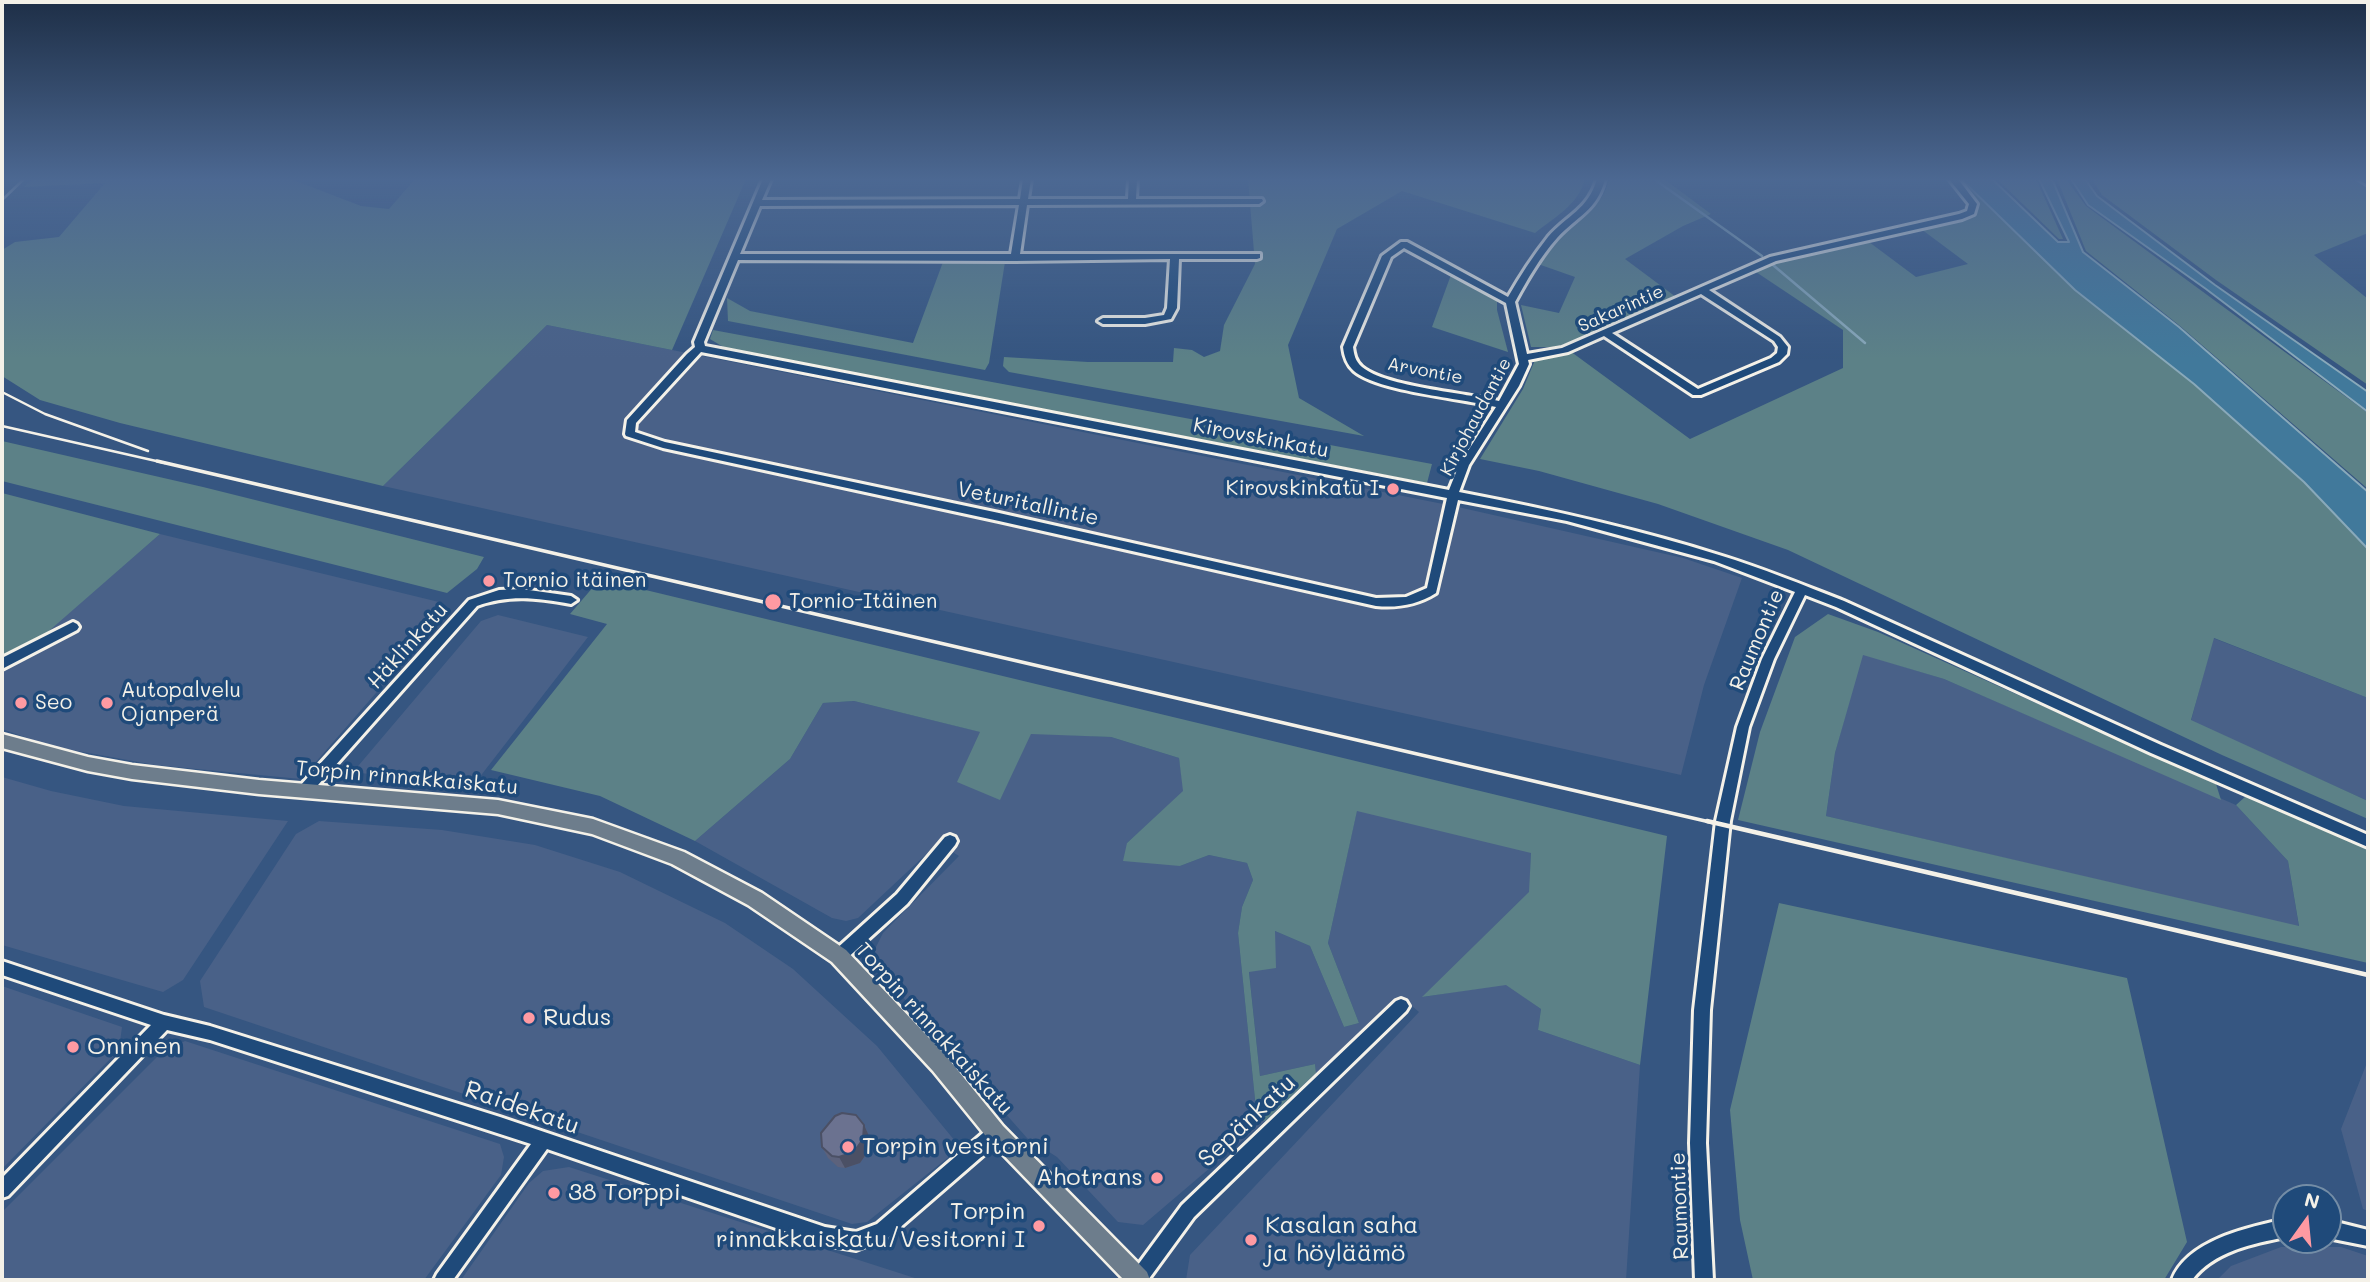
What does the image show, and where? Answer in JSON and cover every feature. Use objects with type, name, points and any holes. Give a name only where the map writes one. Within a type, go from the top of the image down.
[{"type":"main road","name":"Torpin rinnakkaiskatu","points":[[2,741],[88,764],[132,772],[498,807],[593,827],[646,845],[709,874],[755,899],[839,956],[940,1064],[996,1133],[1138,1280]]},
{"type":"street","points":[[704,349],[699,342],[741,239]]},
{"type":"street","points":[[1015,258],[1018,239]]},
{"type":"street","points":[[1510,302],[1551,239]]},
{"type":"street","name":"Sakarintie","points":[[1524,358],[1565,350],[1773,259],[1862,239]]},
{"type":"street","name":"Arvontie","points":[[1501,405],[1375,377],[1354,365],[1349,358],[1348,347],[1387,256],[1404,244],[1510,302]]},
{"type":"street","points":[[1103,321],[1145,321],[1168,317],[1172,308],[1175,256]]},
{"type":"street","points":[[733,257],[1257,256]]},
{"type":"street","points":[[1606,333],[1697,393],[1775,360],[1782,354],[1783,347],[1777,339],[1702,290]]},
{"type":"street","name":"Kirjohaudantie","points":[[1453,495],[1471,451],[1521,375],[1524,358],[1510,302]]},
{"type":"street","name":"Veturitallintie","points":[[704,349],[690,356],[631,422],[628,428],[630,434],[663,445],[1376,602],[1396,604],[1415,601],[1432,590],[1453,495]]},
{"type":"street","name":"Kirovskinkatu","points":[[704,349],[1600,525],[1717,558],[1802,589]]},
{"type":"street","name":"Raumontie","points":[[1703,1280],[1698,1143],[1702,1010],[1723,821],[1744,727],[1768,659],[1802,589],[2220,778],[2368,841]]},
{"type":"street","name":"Häklinkatu","points":[[304,790],[473,603],[504,593],[527,591],[571,600]]},
{"type":"street","points":[[2,664],[74,627]]},
{"type":"street","points":[[839,956],[902,898],[950,841]]},
{"type":"street","name":"Raidekatu","points":[[2,968],[543,1141],[825,1236],[856,1241],[883,1231],[996,1133]]},
{"type":"street","name":"Sepänkatu","points":[[1138,1280],[1188,1211],[1401,1006]]},
{"type":"street","points":[[2,1190],[164,1022]]},
{"type":"street","points":[[443,1280],[543,1141]]},
{"type":"street","points":[[2180,1280],[2206,1255],[2229,1243],[2272,1232]]},
{"type":"street","points":[[2342,1232],[2368,1238]]},
{"type":"shaded area","points":[[2022,239],[2055,239],[2058,242],[2069,242],[2067,239],[2077,239],[2083,252],[2179,327],[2368,492],[2368,549],[2304,482],[2194,384],[2075,290]]},
{"type":"shaded area","points":[[2136,239],[2154,239],[2368,392],[2368,412]]},
{"type":"shaded area","points":[[547,325],[1458,507],[1683,558],[1742,578],[1704,685],[1681,775],[383,486]]},
{"type":"shaded area","points":[[160,534],[443,603],[436,624],[301,779],[155,765],[50,746],[2,729],[2,671]]},
{"type":"shaded area","points":[[498,615],[588,637],[472,787],[353,772],[481,621]]},
{"type":"shaded area","points":[[2213,638],[2368,698],[2368,801],[2191,721]]},
{"type":"shaded area","points":[[1862,654],[1944,679],[2236,805],[2288,861],[2299,927],[1826,816],[1835,753]]},
{"type":"shaded area","points":[[854,701],[981,732],[1000,799],[1031,733],[1111,737],[1179,758],[1184,791],[1127,843],[1180,866],[1209,855],[1247,863],[1253,880],[1242,907],[1238,933],[1257,1119],[1265,1121],[1143,1225],[1118,1222],[1057,1157],[1027,1138],[879,970],[874,951],[883,933],[959,856],[938,843],[858,918],[846,921],[832,918],[695,841],[790,759],[823,703]]},
{"type":"shaded area","points":[[2,777],[51,791],[124,806],[288,821],[183,980],[163,992],[2,945]]},
{"type":"shaded area","points":[[1357,810],[1531,852],[1530,892],[1423,997],[1506,984],[1541,1009],[1538,1030],[1640,1065],[1626,1280],[1186,1280],[1190,1255],[1419,1012],[1400,996],[1316,1073],[1315,1064],[1260,1076],[1249,971],[1275,931],[1310,946],[1344,1027],[1359,1023],[1328,943]]},
{"type":"shaded area","points":[[319,821],[442,830],[535,845],[620,872],[725,923],[793,969],[877,1046],[955,1141],[955,1152],[867,1222],[852,1224],[204,1007],[200,981],[296,834]]},
{"type":"shaded area","points":[[2,986],[122,1027],[119,1050],[2,1169]]},
{"type":"shaded area","points":[[185,1041],[500,1144],[504,1157],[501,1175],[424,1280],[2,1280],[2,1212],[162,1052]]},
{"type":"shaded area","points":[[2368,1060],[2368,1211],[2363,1209],[2341,1129]]},
{"type":"shaded area","points":[[569,1167],[921,1280],[461,1280],[529,1183],[543,1171]]},
{"type":"shaded area","points":[[2342,1247],[2368,1256],[2368,1280],[2217,1280],[2231,1266],[2272,1250],[2272,1254],[2342,1254]]},
{"type":"green space","points":[[43,239],[720,239],[672,350],[547,325],[383,486],[120,423],[40,400],[2,376],[2,250],[15,242]]},
{"type":"green space","points":[[1253,239],[1333,239],[1288,345],[1299,398],[1364,436],[1009,372],[1003,366],[1004,357],[1088,362],[1173,362],[1174,348],[1192,350],[1204,357],[1220,351],[1224,325],[1255,264]]},
{"type":"green space","points":[[1558,239],[1660,239],[1625,259],[1676,297],[1558,347],[1531,347],[1521,305],[1559,313],[1575,277],[1538,264]]},
{"type":"green space","points":[[1865,239],[1916,277],[1968,264],[1934,239],[2022,239],[2075,290],[2194,384],[2304,482],[2368,549],[2368,698],[2214,638],[2191,720],[2368,801],[2368,819],[2222,755],[1788,550],[1658,504],[1539,471],[1480,459],[1523,389],[1534,357],[1570,351],[1690,439],[1843,368],[1843,330],[1753,270],[1780,258]]},
{"type":"green space","points":[[2081,239],[2131,239],[2368,413],[2368,489],[2180,326],[2086,251]]},
{"type":"green space","points":[[2161,239],[2354,239],[2314,255],[2368,299],[2368,385]]},
{"type":"green space","points":[[943,262],[1005,262],[989,363],[985,370],[728,321],[727,298],[750,311],[913,343]]},
{"type":"green space","points":[[1452,272],[1497,297],[1497,310],[1508,352],[1432,327]]},
{"type":"green space","points":[[713,330],[1432,464],[1427,483],[725,348],[710,339]]},
{"type":"green space","points":[[2,441],[203,487],[484,557],[477,569],[447,593],[2,481]]},
{"type":"green space","points":[[2,493],[160,534],[42,637],[2,657]]},
{"type":"green space","points":[[600,579],[1667,836],[1640,1065],[1538,1030],[1541,1009],[1506,985],[1422,997],[1529,892],[1531,853],[1357,811],[1328,943],[1359,1023],[1344,1027],[1310,946],[1275,931],[1276,968],[1249,972],[1260,1076],[1315,1064],[1316,1073],[1265,1121],[1257,1119],[1238,933],[1242,907],[1253,880],[1247,863],[1209,855],[1180,866],[1123,861],[1127,843],[1183,791],[1179,758],[1111,737],[1031,734],[1000,800],[957,782],[980,732],[854,701],[823,703],[790,759],[695,841],[600,796],[491,770],[607,624],[570,614]]},
{"type":"green space","points":[[1828,614],[1878,632],[2216,784],[2221,800],[1944,679],[1863,655],[1835,753],[1826,816],[2299,926],[2288,861],[2236,805],[2246,796],[2368,849],[2368,963],[1738,820],[1760,732],[1795,637]]},
{"type":"green space","points":[[1779,903],[2127,978],[2187,1242],[2164,1280],[1753,1280],[1740,1220],[1730,1110]]},
{"type":"building","points":[[842,1113],[856,1115],[864,1125],[863,1139],[854,1152],[839,1157],[832,1156],[822,1147],[821,1133],[835,1116]]},
{"type":"waterway","points":[[1738,239],[1762,256]]},
{"type":"waterway","points":[[1773,265],[1865,343]]},
{"type":"railway","points":[[2,392],[45,414],[148,451]]},
{"type":"railway","points":[[2,426],[165,463]]},
{"type":"railway","points":[[157,461],[1714,823]]},
{"type":"railway","points":[[1707,821],[2368,975]]},
{"type":"place","name":"Kirovskinkatu I","points":[[1393,489]]},
{"type":"place","name":"Tornio itäinen","points":[[489,581]]},
{"type":"place","name":"Tornio-Itäinen","points":[[773,602]]},
{"type":"place","name":"Seo","points":[[21,703]]},
{"type":"place","name":"Autopalvelu Ojanperä","points":[[107,703]]},
{"type":"place","name":"Rudus","points":[[529,1018]]},
{"type":"place","name":"Onninen","points":[[73,1047]]},
{"type":"place","name":"Torpin vesitorni","points":[[848,1147]]},
{"type":"place","name":"Ahotrans","points":[[1157,1178]]},
{"type":"place","name":"38 Torppi","points":[[554,1193]]},
{"type":"place","name":"Torpin rinnakkaiskatu/Vesitorni I","points":[[1039,1226]]},
{"type":"place","name":"Kasalan saha ja höyläämö","points":[[1251,1240]]}]
